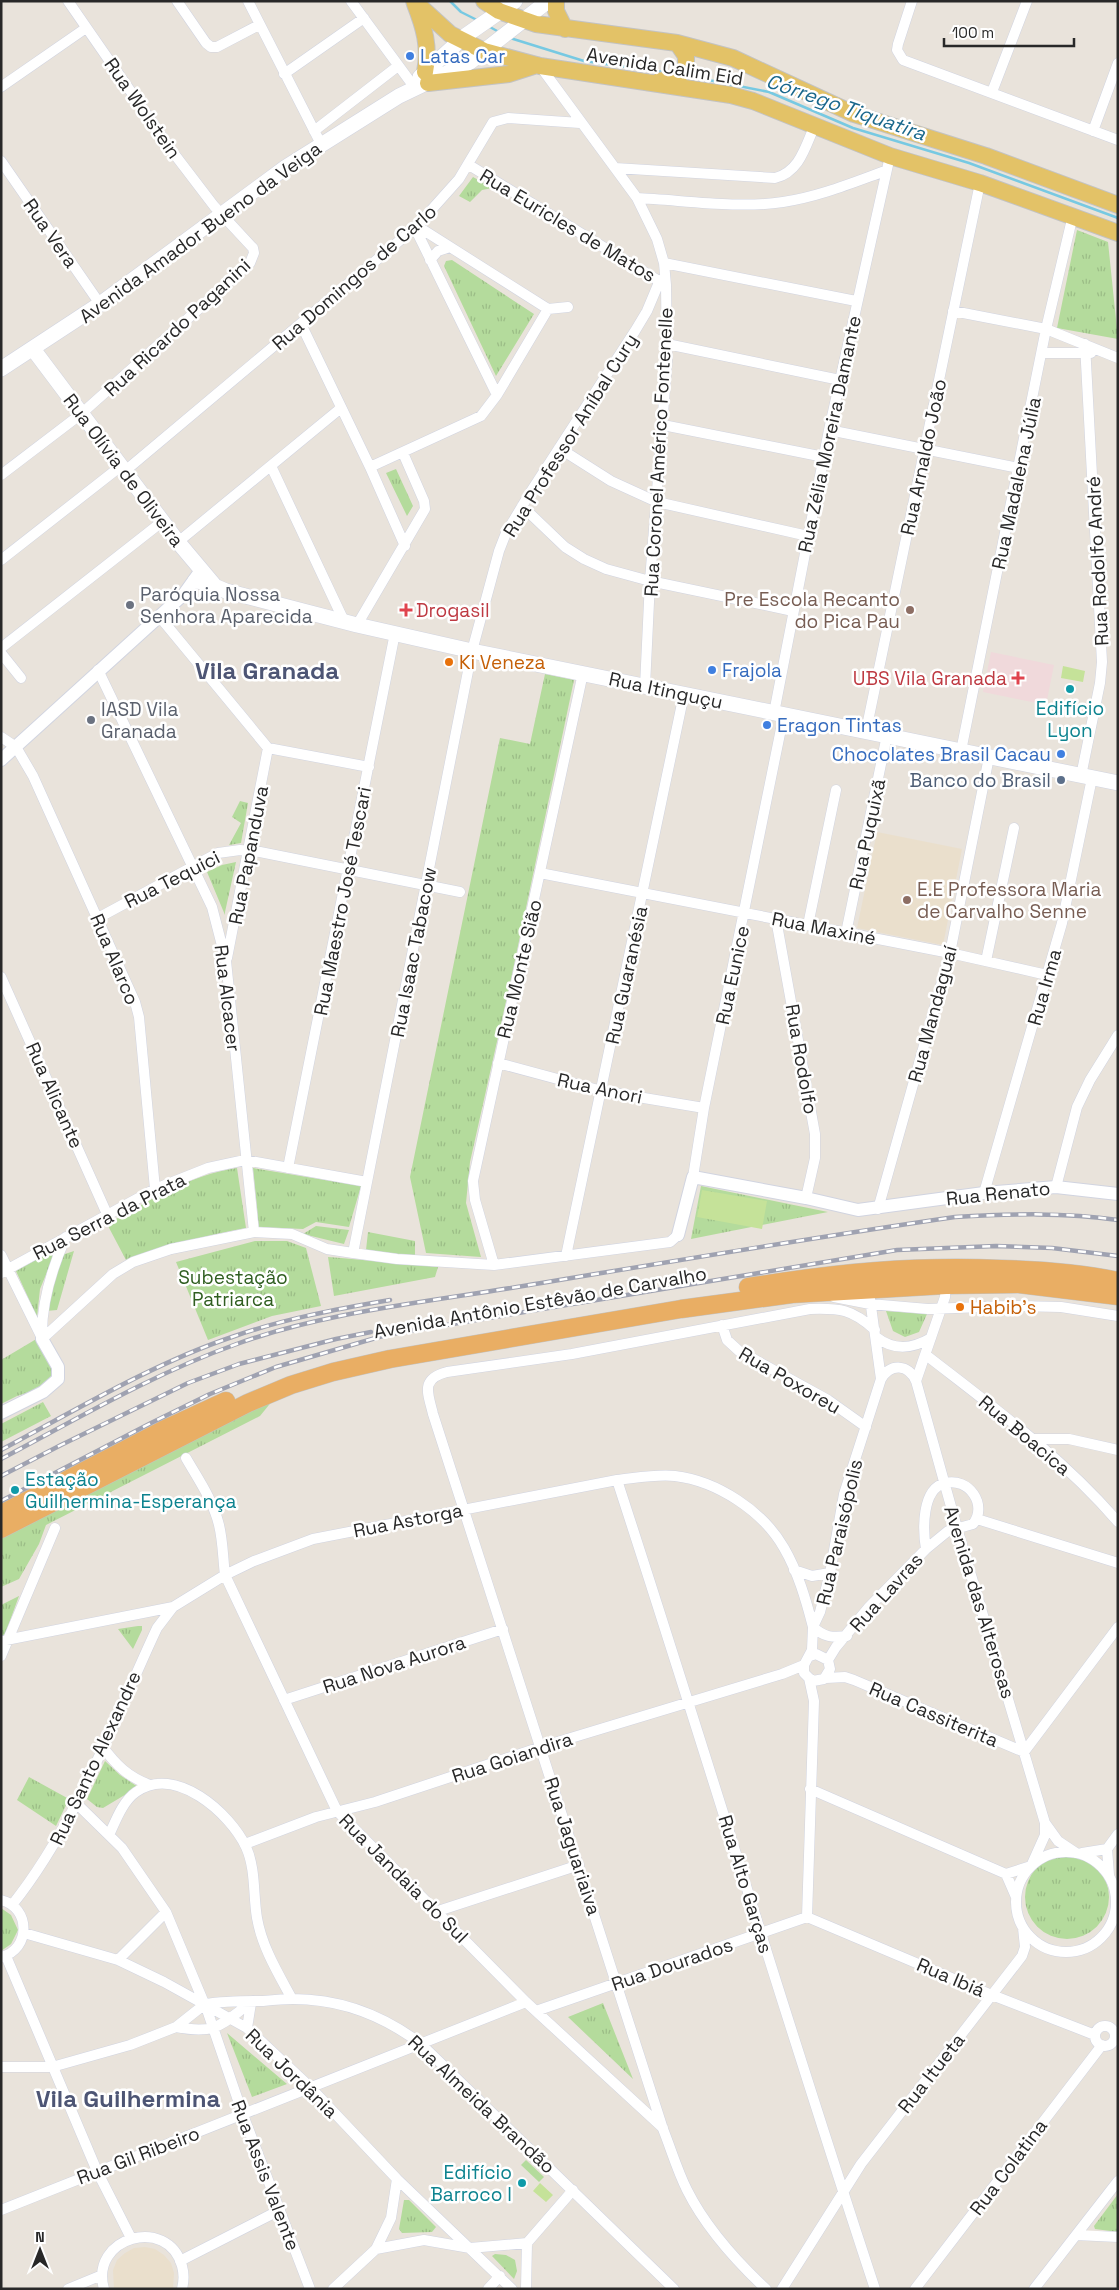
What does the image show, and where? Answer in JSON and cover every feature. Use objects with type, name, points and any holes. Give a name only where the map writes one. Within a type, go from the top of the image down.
[{"type":"highway","name":"Avenida Antônio Estêvão de Carvalho","points":[[1,1514],[163,1430],[252,1389],[322,1363],[413,1344],[789,1281],[856,1272],[947,1267],[1055,1271],[1118,1281]]},
{"type":"highway","points":[[870,1297],[872,1284],[883,1276],[916,1268]]},
{"type":"highway","name":"Avenida Antônio Estêvão de Carvalho","points":[[1,1529],[248,1403],[292,1385],[333,1372],[390,1359],[750,1298],[816,1293],[870,1297],[946,1285],[1020,1284],[1118,1296]]},
{"type":"main road","name":"Avenida Amador Bueno da Veiga","points":[[1,368],[100,304],[221,213],[321,144],[427,78],[493,8],[515,1]]},
{"type":"main road","name":"Avenida Amador Bueno da Veiga","points":[[399,96],[412,84],[470,62],[548,1]]},
{"type":"main road","points":[[556,1],[556,11],[565,29]]},
{"type":"main road","name":"Avenida Calim Eid","points":[[414,2],[450,34],[463,38],[486,50],[539,65],[738,97],[778,110],[888,164],[1079,205],[1118,205]]},
{"type":"main road","points":[[414,2],[423,24],[428,50],[427,78],[509,74],[539,65]]},
{"type":"main road","name":"Avenida Calim Eid","points":[[493,8],[522,22],[680,47],[733,58],[854,114],[986,156],[1079,205],[1118,232]]},
{"type":"main road","points":[[649,83],[678,77],[686,68],[688,62],[680,47]]},
{"type":"main road","name":"Rua Olívia de Oliveira","points":[[33,349],[163,521],[178,542],[197,575],[217,588]]},
{"type":"main road","name":"Rua Itinguçu","points":[[217,588],[350,623],[472,651],[1118,783]]},
{"type":"street","name":"Rua Wolstein","points":[[68,1],[172,151],[221,213]]},
{"type":"street","points":[[177,1],[206,43],[211,47],[217,47],[259,25]]},
{"type":"street","points":[[248,1],[321,144]]},
{"type":"street","points":[[351,1],[412,84]]},
{"type":"street","points":[[912,1],[897,50],[903,60],[1118,140]]},
{"type":"street","points":[[992,92],[1027,1]]},
{"type":"street","points":[[284,74],[364,18]]},
{"type":"street","points":[[1,88],[86,28]]},
{"type":"street","points":[[1093,131],[1118,64]]},
{"type":"street","name":"Rua Coronel Américo Fontenelle","points":[[539,65],[637,198],[658,239],[664,264],[663,283],[667,344],[663,425],[650,581],[645,686]]},
{"type":"street","points":[[314,131],[398,66]]},
{"type":"street","name":"Rua Coronel Américo Fontenelle","points":[[562,69],[561,84],[564,99]]},
{"type":"street","name":"Rua Domingos de Carlo","points":[[1,560],[123,469],[301,324],[416,227],[451,191],[469,165],[493,122],[499,119],[580,122]]},
{"type":"street","points":[[615,168],[775,178],[790,172],[797,164],[814,127]]},
{"type":"street","name":"Rua Vera","points":[[1,161],[100,304]]},
{"type":"street","points":[[637,198],[736,203],[782,202],[822,192],[888,164]]},
{"type":"street","name":"Rua Zélia Moreira Damante","points":[[779,714],[793,611],[856,301],[888,164]]},
{"type":"street","name":"Rua Euricles de Matos","points":[[469,165],[663,283]]},
{"type":"street","name":"Rua Arnaldo João","points":[[866,731],[980,183]]},
{"type":"street","name":"Rua Madalena Júlia","points":[[961,752],[1046,329],[1079,205]]},
{"type":"street","name":"Rua Ricardo Paganini","points":[[82,414],[254,258],[253,248],[221,213]]},
{"type":"street","points":[[416,227],[548,309],[568,306]]},
{"type":"street","points":[[416,227],[430,260],[497,395]]},
{"type":"street","points":[[430,260],[438,251],[450,247]]},
{"type":"street","points":[[664,264],[856,301]]},
{"type":"street","name":"Rua Professor Aníbal Cury","points":[[472,651],[499,551],[506,533],[635,331],[663,283]]},
{"type":"street","points":[[370,467],[478,418],[485,412],[548,309]]},
{"type":"street","points":[[953,311],[1046,329],[1085,348],[1107,353],[1118,358]]},
{"type":"street","points":[[301,324],[370,467],[405,546]]},
{"type":"street","points":[[667,344],[840,380]]},
{"type":"street","points":[[1042,353],[1085,348]]},
{"type":"street","name":"Rua Rodolfo André","points":[[1085,348],[1102,662],[1087,777]]},
{"type":"street","points":[[178,542],[341,408]]},
{"type":"street","points":[[1,475],[82,414]]},
{"type":"street","points":[[663,425],[824,457]]},
{"type":"street","points":[[829,430],[1019,468]]},
{"type":"street","points":[[559,448],[611,481],[657,502],[808,536]]},
{"type":"street","points":[[271,466],[350,623],[405,546],[425,509],[424,501],[403,453]]},
{"type":"street","points":[[522,506],[565,547],[584,559],[606,569],[650,581],[793,611]]},
{"type":"street","points":[[1,648],[163,521]]},
{"type":"street","points":[[1,760],[184,594],[197,575]]},
{"type":"street","points":[[184,594],[217,588]]},
{"type":"street","points":[[159,616],[268,748],[368,767]]},
{"type":"street","name":"Rua Maestro José Tescari","points":[[288,1168],[396,633]]},
{"type":"street","name":"Rua Isaac Tabacow","points":[[352,1253],[472,651]]},
{"type":"street","points":[[1,652],[21,678]]},
{"type":"street","name":"Rua Alcacer","points":[[98,670],[212,907],[226,961],[245,1160],[254,1232]]},
{"type":"street","name":"Rua Monte Sião","points":[[494,1265],[475,1200],[473,1181],[583,673]]},
{"type":"street","name":"Rua Guaranésia","points":[[566,1256],[684,694]]},
{"type":"street","name":"Rua Eunice","points":[[678,1235],[693,1177],[704,1108],[745,913],[779,714]]},
{"type":"street","name":"Rua Puquixã","points":[[846,933],[887,735]]},
{"type":"street","points":[[1,737],[16,747]]},
{"type":"street","name":"Rua Alarco","points":[[16,747],[34,776],[132,994],[139,1017],[155,1188]]},
{"type":"street","name":"Rua Papanduva","points":[[226,961],[268,748]]},
{"type":"street","name":"Rua Mandaguaí","points":[[878,1209],[950,953],[989,757]]},
{"type":"street","name":"Rua Irma","points":[[984,1193],[1062,923],[1087,777]]},
{"type":"street","points":[[808,925],[836,790]]},
{"type":"street","points":[[986,961],[1014,828]]},
{"type":"street","name":"Rua Tequici","points":[[98,918],[218,854],[249,850],[460,892]]},
{"type":"street","name":"Rua Maxiné","points":[[540,874],[950,953],[1047,976]]},
{"type":"street","name":"Rua Rodolfo","points":[[776,919],[815,1134],[815,1158],[806,1198]]},
{"type":"street","name":"Rua Alicante","points":[[1,977],[106,1214]]},
{"type":"street","points":[[1056,1186],[1076,1108],[1090,1080],[1118,1035]]},
{"type":"street","name":"Rua Anori","points":[[498,1063],[602,1091],[704,1108]]},
{"type":"street","name":"Rua Serra da Prata","points":[[5,1271],[155,1188],[195,1172],[245,1160],[367,1182]]},
{"type":"street","name":"Rua Renato","points":[[693,1177],[806,1198],[850,1209],[878,1209],[984,1193],[1056,1186],[1118,1194]]},
{"type":"street","points":[[42,1339],[113,1274],[133,1262],[171,1249],[254,1232],[292,1234],[327,1249],[352,1253],[397,1259],[494,1265],[670,1242],[678,1235]]},
{"type":"street","points":[[42,1339],[42,1307],[50,1278],[66,1237]]},
{"type":"street","points":[[1,1255],[5,1271],[58,1368],[58,1379],[42,1392],[1,1413]]},
{"type":"street","points":[[916,1381],[941,1309],[946,1285],[947,1267]]},
{"type":"street","points":[[870,1297],[881,1379]]},
{"type":"street","name":"Avenida Antônio Estêvão de Carvalho","points":[[870,1297],[941,1309],[1012,1306],[1061,1307],[1118,1316]]},
{"type":"street","points":[[722,1325],[810,1309],[834,1308],[847,1310],[856,1315],[886,1344],[903,1348],[920,1344],[931,1338]]},
{"type":"street","name":"Rua Jaguariaiva","points":[[722,1325],[572,1354],[447,1372],[429,1380],[429,1395],[433,1414],[680,2175],[696,2205],[729,2252],[766,2289]]},
{"type":"street","name":"Rua Poxoreu","points":[[722,1325],[727,1340],[739,1351],[828,1400],[866,1427]]},
{"type":"street","name":"Rua Boacica","points":[[926,1355],[1035,1439],[1086,1487],[1118,1522]]},
{"type":"street","points":[[881,1379],[892,1368],[899,1367],[907,1369],[913,1374],[916,1381]]},
{"type":"street","name":"Rua Paraisópolis","points":[[810,1656],[813,1627],[820,1612],[830,1573],[844,1494],[881,1379]]},
{"type":"street","name":"Avenida das Alterosas","points":[[916,1381],[957,1528],[1045,1823],[1058,1841],[1078,1853]]},
{"type":"street","points":[[1035,1439],[1068,1440],[1118,1450]]},
{"type":"street","name":"Rua Jandaia do Sul","points":[[186,1458],[208,1495],[216,1514],[221,1537],[225,1575],[337,1810],[526,2002],[664,2129]]},
{"type":"street","name":"Rua Astorga","points":[[5,1640],[173,1608],[225,1575],[275,1552],[313,1539],[618,1480],[669,1476],[695,1480],[734,1498],[771,1530],[783,1547],[794,1570],[813,1627]]},
{"type":"street","name":"Rua Alto Garças","points":[[618,1480],[690,1701],[760,1933],[875,2289]]},
{"type":"street","points":[[926,1549],[924,1521],[926,1508],[936,1488],[944,1483],[955,1483],[971,1490],[979,1505],[980,1512],[976,1519],[1118,1563]]},
{"type":"street","name":"Rua Lavras","points":[[829,1662],[836,1647],[869,1607],[926,1549],[948,1531],[967,1527],[976,1519]]},
{"type":"street","points":[[1,1656],[5,1640],[55,1528]]},
{"type":"street","points":[[794,1570],[812,1576],[830,1573]]},
{"type":"street","name":"Rua Santo Alexandre","points":[[12,1905],[47,1858],[76,1803],[157,1628],[173,1608]]},
{"type":"street","name":"Rua Lavras","points":[[813,1627],[833,1638],[847,1636]]},
{"type":"street","points":[[1024,1752],[1118,1627]]},
{"type":"street","name":"Rua Nova Aurora","points":[[284,1700],[503,1629]]},
{"type":"street","points":[[807,1918],[814,1701],[804,1665],[810,1656],[816,1654],[829,1662],[830,1669],[814,1701]]},
{"type":"street","name":"Rua Cassiterita","points":[[829,1662],[845,1677],[1024,1752]]},
{"type":"street","name":"Rua Goiandira","points":[[245,1844],[337,1810],[375,1802],[541,1747],[782,1674],[804,1665]]},
{"type":"street","name":"Rua Goiandira","points":[[782,1674],[808,1677]]},
{"type":"street","points":[[808,1677],[813,1681],[825,1678]]},
{"type":"street","name":"Rua Cassiterita","points":[[825,1678],[845,1677]]},
{"type":"street","points":[[102,1746],[119,1768],[129,1776],[150,1785],[171,1785],[213,1804],[227,1817],[245,1844],[250,1858],[257,1918],[261,1933],[271,1960],[292,1999]]},
{"type":"street","points":[[110,1833],[129,1798],[136,1791],[150,1785]]},
{"type":"street","points":[[810,1789],[1006,1874],[1031,1866],[1053,1853],[1078,1853],[1107,1849]]},
{"type":"street","name":"Rua Assis Valente","points":[[76,1803],[110,1833],[166,1912],[205,2004],[243,2114],[310,2289]]},
{"type":"street","name":"Avenida das Alterosas","points":[[1031,1866],[1044,1838],[1045,1823]]},
{"type":"street","points":[[1109,1876],[1107,1849],[1118,1834]]},
{"type":"street","points":[[1022,1956],[1034,1950],[1080,1950],[1095,1944],[1107,1932],[1114,1917],[1117,1901],[1114,1885],[1100,1864],[1078,1853]]},
{"type":"street","points":[[438,1911],[579,1866]]},
{"type":"street","points":[[1022,1956],[1025,1947],[1023,1928],[1016,1911],[1016,1897],[1021,1879],[1031,1866]]},
{"type":"street","points":[[1006,1874],[1016,1897]]},
{"type":"street","points":[[1,1900],[12,1905],[22,1918],[24,1933],[14,1951],[4,1956],[97,2171],[131,2238]]},
{"type":"street","points":[[118,1960],[166,1912]]},
{"type":"street","name":"Rua Dourados","points":[[536,2011],[807,1918]]},
{"type":"street","name":"Rua Ibiá","points":[[807,1918],[992,1995],[1096,2035]]},
{"type":"street","points":[[1023,1928],[1039,1944],[1056,1951]]},
{"type":"street","name":"Rua Jordânia","points":[[24,1933],[118,1960],[205,2004],[247,2028],[310,2087],[396,2178],[512,2289]]},
{"type":"street","name":"Rua Itueta","points":[[782,2289],[861,2164],[1022,1956]]},
{"type":"street","name":"Rua Almeida Brandão","points":[[205,2004],[292,1999],[336,2004],[381,2018],[402,2029],[421,2044],[674,2289]]},
{"type":"street","points":[[176,2028],[197,2031],[213,2030],[252,2002]]},
{"type":"street","points":[[247,2028],[252,2002]]},
{"type":"street","name":"Rua Gil Ribeiro","points":[[1,2210],[526,2002]]},
{"type":"street","points":[[1,2067],[52,2066],[130,2045],[176,2028],[205,2004]]},
{"type":"street","points":[[1104,2026],[1116,2028],[1115,2038],[1111,2045],[1097,2041],[1098,2029],[1104,2026]]},
{"type":"street","name":"Rua Colatina","points":[[915,2289],[1111,2045]]},
{"type":"street","points":[[333,2289],[376,2249],[391,2218],[396,2178]]},
{"type":"street","points":[[1034,2289],[1118,2181]]},
{"type":"street","points":[[526,2289],[527,2243],[573,2190]]},
{"type":"street","points":[[180,2261],[280,2210]]},
{"type":"street","points":[[1076,2235],[1118,2238]]},
{"type":"street","points":[[104,2289],[102,2275],[105,2263],[111,2252],[131,2238],[142,2236],[160,2240],[174,2251],[184,2272],[182,2289]]},
{"type":"street","points":[[376,2249],[424,2240],[470,2248],[527,2243]]},
{"type":"street","points":[[68,2289],[102,2275]]},
{"type":"street","points":[[488,2289],[500,2276]]},
{"type":"shaded area","name":"UBS Vila Granada","points":[[991,652],[1054,665],[1046,705],[983,692]]},
{"type":"shaded area","name":"E.E Professora Maria de Carvalho Senne","points":[[877,832],[962,849],[943,945],[857,928]]},
{"type":"shaded area","points":[[145,2247],[155,2249],[171,2263],[174,2273],[173,2289],[114,2289],[113,2270],[117,2260],[134,2248]]},
{"type":"green space","points":[[473,177],[493,188],[482,190],[470,202],[459,196]]},
{"type":"green space","points":[[1077,230],[1108,242],[1118,339],[1057,328]]},
{"type":"green space","points":[[452,260],[534,314],[496,376],[444,266],[446,261]]},
{"type":"green space","points":[[396,469],[413,506],[407,516],[386,473]]},
{"type":"green space","points":[[1063,666],[1085,671],[1083,682],[1061,678]]},
{"type":"green space","points":[[545,674],[574,680],[470,1162],[466,1203],[481,1257],[426,1253],[410,1177],[500,738],[530,744]]},
{"type":"green space","points":[[240,801],[248,803],[241,843],[229,845],[241,823],[232,817]]},
{"type":"green space","points":[[236,862],[225,915],[207,872],[222,865]]},
{"type":"green space","points":[[237,1168],[246,1228],[185,1241],[126,1260],[107,1224],[154,1198],[202,1176]]},
{"type":"green space","points":[[253,1168],[361,1186],[349,1227],[316,1222],[303,1229],[259,1227]]},
{"type":"green space","points":[[701,1186],[828,1212],[691,1239]]},
{"type":"green space","points":[[702,1190],[767,1201],[762,1229],[697,1217]]},
{"type":"green space","points":[[316,1226],[349,1230],[344,1244],[303,1234]]},
{"type":"green space","points":[[368,1232],[415,1241],[415,1256],[366,1250]]},
{"type":"green space","name":"Subestação Patriarca","points":[[255,1241],[287,1241],[306,1248],[321,1306],[272,1316],[208,1340],[176,1262]]},
{"type":"green space","points":[[57,1248],[40,1289],[37,1317],[16,1271]]},
{"type":"green space","points":[[74,1251],[57,1310],[46,1311],[62,1255]]},
{"type":"green space","points":[[328,1257],[438,1267],[435,1277],[334,1296]]},
{"type":"green space","points":[[886,1311],[927,1314],[919,1332],[905,1337],[893,1331]]},
{"type":"green space","points":[[38,1338],[57,1372],[48,1386],[17,1396],[1,1404],[1,1360]]},
{"type":"green space","points":[[273,1400],[260,1416],[46,1525],[39,1544],[19,1579],[1,1587],[1,1536]]},
{"type":"green space","points":[[43,1402],[51,1416],[1,1442],[1,1424]]},
{"type":"green space","points":[[19,1596],[4,1637],[1,1638],[1,1605]]},
{"type":"green space","points":[[142,1626],[142,1630],[133,1649],[118,1629]]},
{"type":"green space","points":[[105,1761],[120,1775],[138,1787],[103,1808],[97,1807],[87,1799]]},
{"type":"green space","points":[[29,1777],[69,1799],[56,1826],[17,1800]]},
{"type":"green space","points":[[1067,1855],[1083,1858],[1097,1867],[1106,1881],[1109,1897],[1106,1913],[1097,1927],[1083,1936],[1067,1939],[1051,1936],[1037,1927],[1028,1913],[1025,1897],[1028,1881],[1037,1867],[1051,1858]]},
{"type":"green space","points":[[1,1908],[11,1915],[18,1930],[11,1944],[1,1951]]},
{"type":"green space","points":[[603,2003],[633,2079],[568,2017]]},
{"type":"green space","points":[[227,2033],[287,2084],[252,2097]]},
{"type":"green space","points":[[526,2160],[544,2177],[539,2182],[521,2165]]},
{"type":"green space","points":[[540,2183],[553,2195],[546,2202],[533,2191]]},
{"type":"green space","points":[[1118,2194],[1118,2232],[1095,2229],[1094,2226]]},
{"type":"green space","points":[[404,2200],[409,2200],[436,2227],[432,2232],[402,2233],[399,2229]]},
{"type":"green space","points":[[495,2254],[506,2255],[515,2260],[517,2271],[514,2279],[492,2256]]},
{"type":"waterway","name":"Córrego Tiquatira","points":[[450,1],[461,12],[477,20]]},
{"type":"waterway","name":"Córrego Tiquatira","points":[[488,26],[499,32]]},
{"type":"waterway","name":"Córrego Tiquatira","points":[[510,38],[584,61],[663,72]]},
{"type":"waterway","name":"Córrego Tiquatira","points":[[688,76],[769,92],[853,128],[969,163],[1118,218]]},
{"type":"railway","points":[[1,1459],[174,1369],[267,1334],[337,1317],[791,1242],[955,1217],[1057,1215],[1118,1220]]},
{"type":"railway","points":[[1,1501],[210,1394],[276,1367],[386,1335],[897,1250],[996,1246],[1052,1248],[1118,1256]]},
{"type":"railway","points":[[1,1450],[144,1374],[203,1348],[290,1320],[390,1300]]},
{"type":"railway","points":[[1,1476],[188,1383],[239,1364],[371,1332]]},
{"type":"place","name":"Latas Car","points":[[410,56]]},
{"type":"place","name":"Paróquia Nossa Senhora Aparecida","points":[[130,605]]},
{"type":"place","name":"Drogasil","points":[[406,610]]},
{"type":"place","name":"Pre Escola Recanto do Pica Pau","points":[[910,610]]},
{"type":"place","name":"Ki Veneza","points":[[449,662]]},
{"type":"place","name":"Frajola","points":[[712,670]]},
{"type":"place","name":"UBS Vila Granada","points":[[1018,678]]},
{"type":"place","name":"Edifício Lyon","points":[[1070,689]]},
{"type":"place","name":"IASD Vila Granada","points":[[91,720]]},
{"type":"place","name":"Eragon Tintas","points":[[767,725]]},
{"type":"place","name":"Chocolates Brasil Cacau","points":[[1061,754]]},
{"type":"place","name":"Banco do Brasil","points":[[1061,780]]},
{"type":"place","name":"E.E Professora Maria de Carvalho Senne","points":[[907,900]]},
{"type":"place","name":"Habib's","points":[[960,1307]]},
{"type":"place","name":"Estação Guilhermina-Esperança","points":[[15,1490]]},
{"type":"place","name":"Edifício Barroco I","points":[[522,2183]]},
{"type":"district","name":"Vila Granada","points":[[267,671]]},
{"type":"district","name":"Vila Guilhermina","points":[[128,2099]]}]
